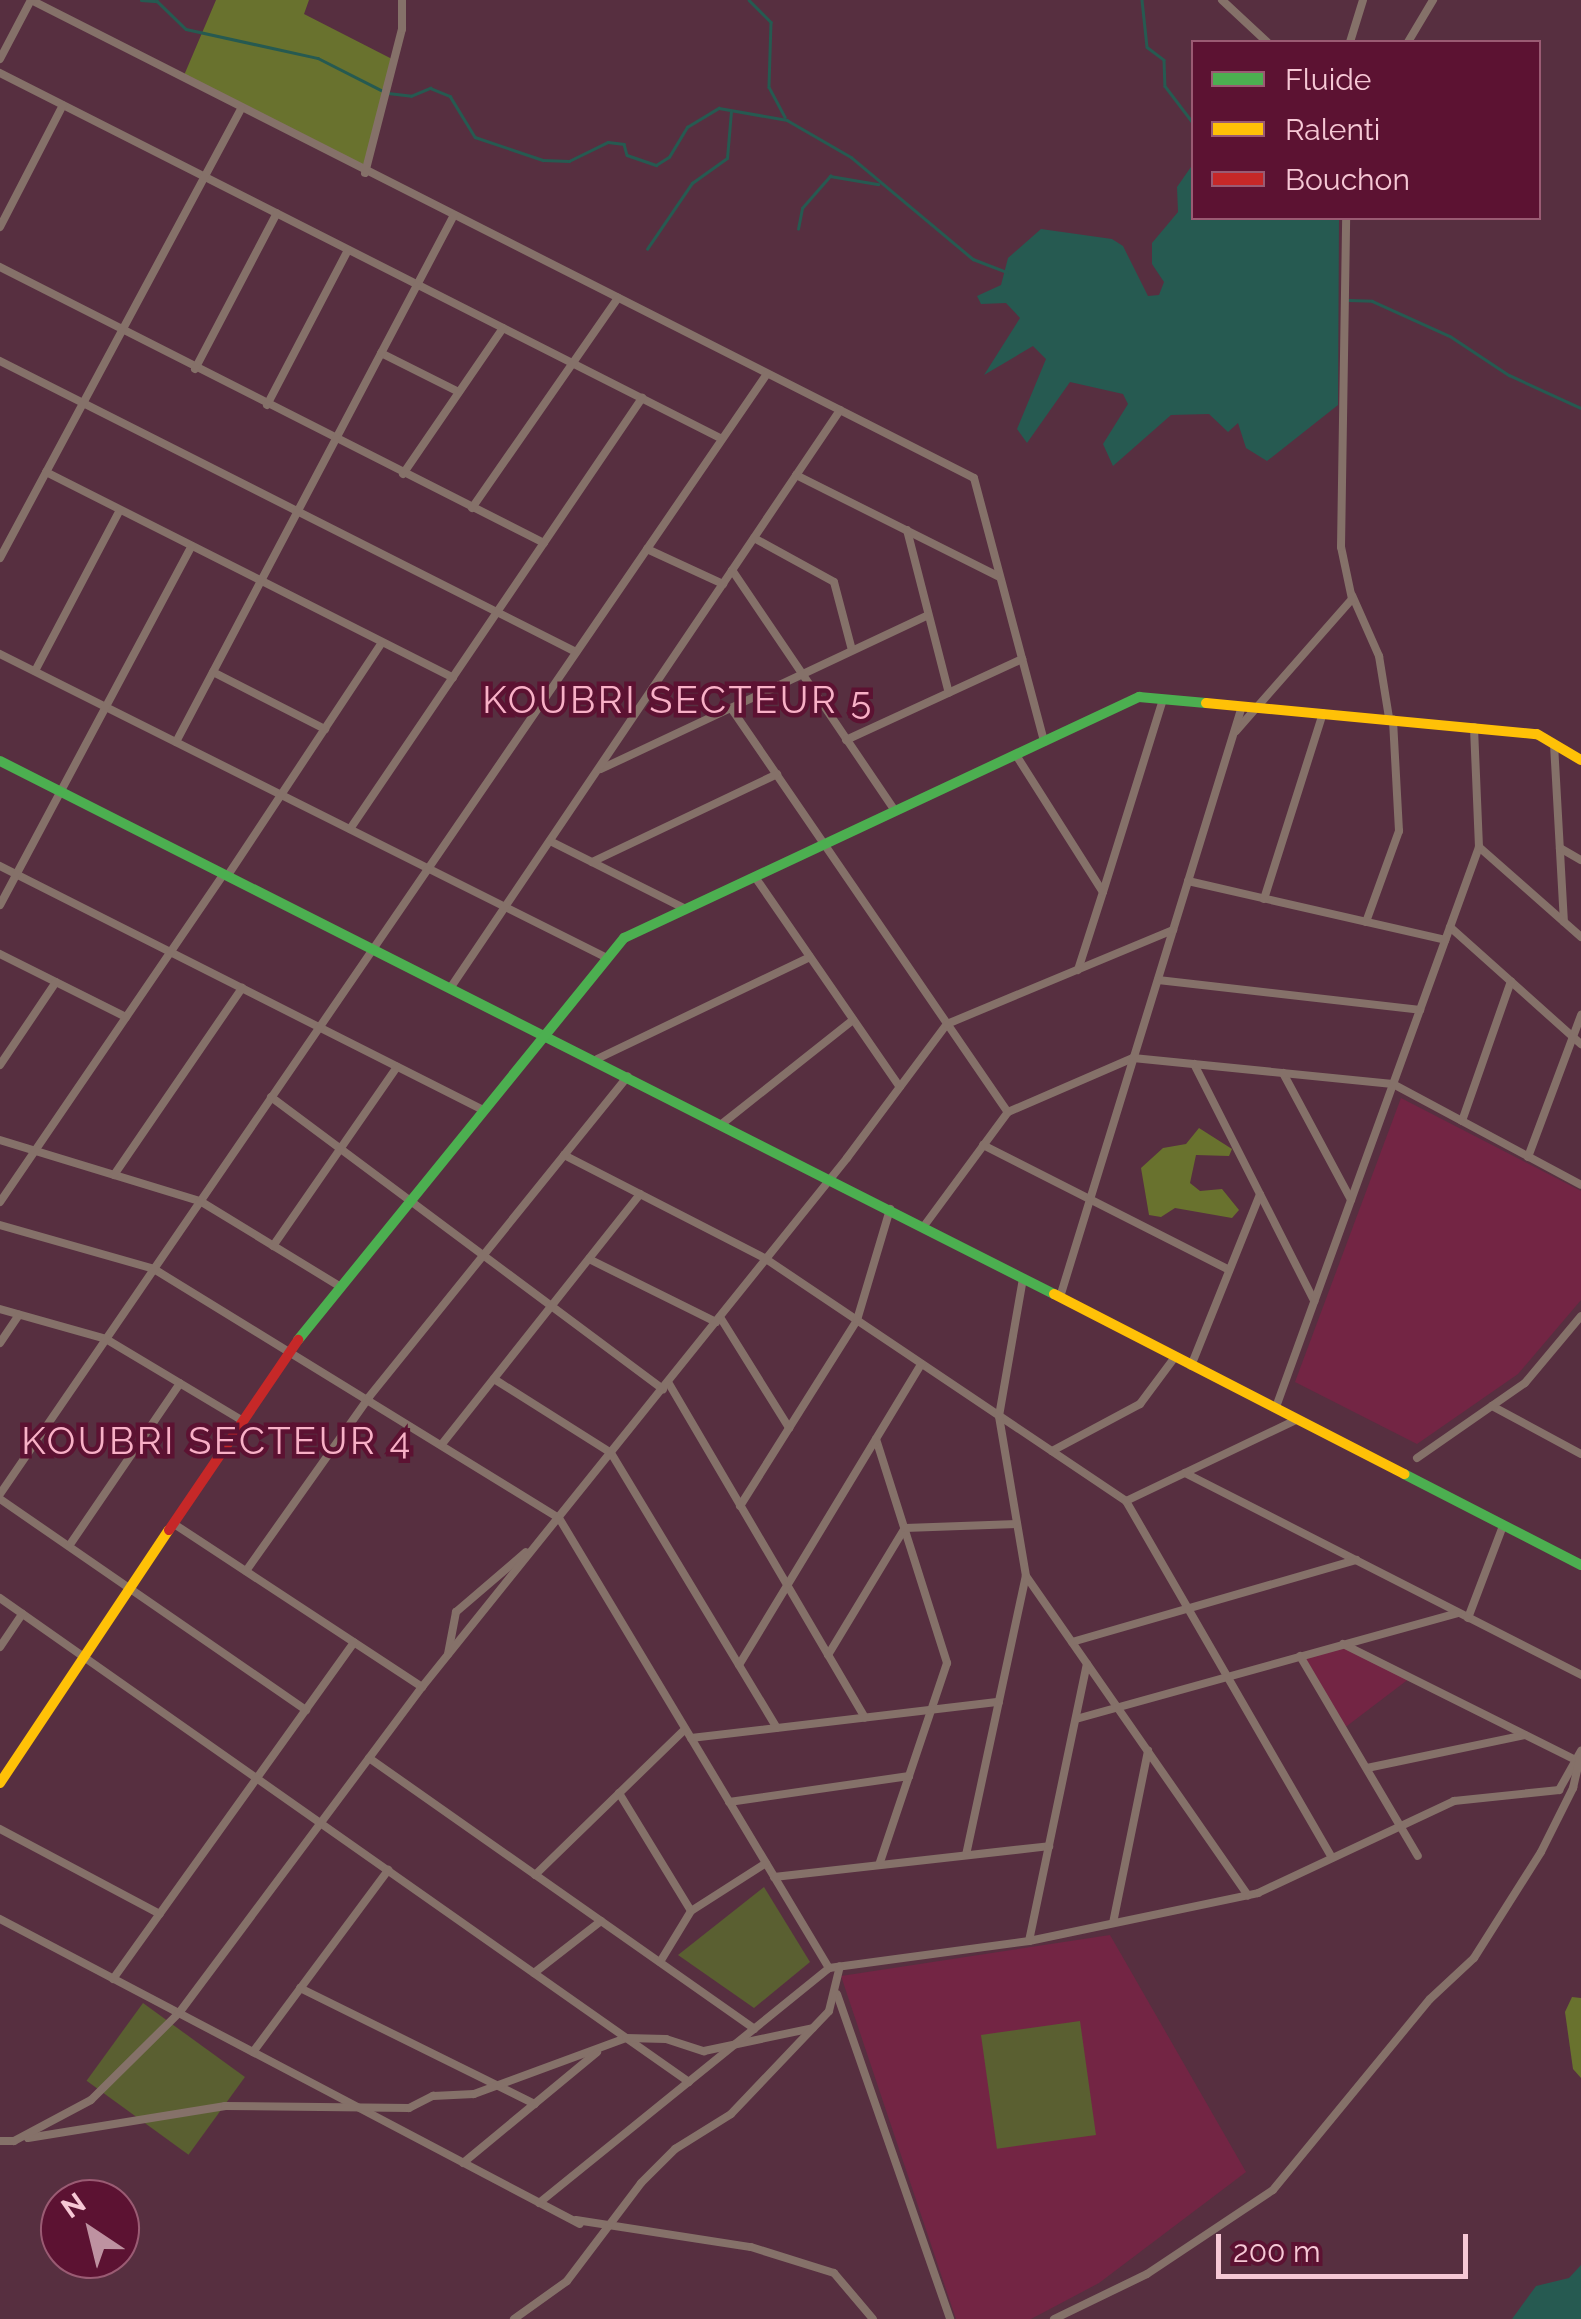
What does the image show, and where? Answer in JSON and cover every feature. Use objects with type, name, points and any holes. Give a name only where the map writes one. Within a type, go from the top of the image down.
[{"type":"main road","points":[[0,1782],[290,1350],[624,938],[1139,697],[1537,734],[1581,760]]},
{"type":"main road","points":[[0,762],[723,1123],[1581,1566]]},
{"type":"street","points":[[0,59],[31,0],[240,110],[974,478],[1044,742]]},
{"type":"street","points":[[366,173],[402,29],[402,0]]},
{"type":"street","points":[[1222,0],[1265,40]]},
{"type":"street","points":[[1351,40],[1363,0]]},
{"type":"street","points":[[1409,40],[1433,0]]},
{"type":"street","points":[[0,73],[722,439]]},
{"type":"street","points":[[0,227],[63,105]]},
{"type":"street","points":[[0,558],[240,110]]},
{"type":"street","points":[[195,368],[277,214]]},
{"type":"street","points":[[176,742],[454,214]]},
{"type":"street","points":[[1346,220],[1340,547],[1352,595],[1380,656],[1391,718],[1399,831],[1366,922]]},
{"type":"street","points":[[266,405],[348,250]]},
{"type":"street","points":[[0,268],[544,543]]},
{"type":"street","points":[[472,508],[618,298]]},
{"type":"street","points":[[403,474],[502,328]]},
{"type":"street","points":[[381,353],[459,392]]},
{"type":"street","points":[[0,360],[576,652]]},
{"type":"street","points":[[306,1710],[0,1496],[767,374]]},
{"type":"street","points":[[350,829],[642,398]]},
{"type":"street","points":[[451,988],[840,410]]},
{"type":"street","points":[[46,472],[453,678]]},
{"type":"street","points":[[796,475],[1000,577]]},
{"type":"street","points":[[35,672],[120,510]]},
{"type":"street","points":[[906,530],[948,692]]},
{"type":"street","points":[[754,538],[834,582],[852,650]]},
{"type":"street","points":[[0,905],[192,546]]},
{"type":"street","points":[[647,549],[723,584]]},
{"type":"street","points":[[732,570],[895,812]]},
{"type":"street","points":[[1060,1297],[1234,734],[1248,706],[1352,595]]},
{"type":"street","points":[[597,771],[928,614]]},
{"type":"street","points":[[0,1202],[382,642]]},
{"type":"street","points":[[0,654],[607,958]]},
{"type":"street","points":[[846,740],[1022,659]]},
{"type":"street","points":[[213,672],[324,729]]},
{"type":"street","points":[[1078,970],[1163,699]]},
{"type":"street","points":[[731,708],[1008,1112]]},
{"type":"street","points":[[1264,899],[1323,713]]},
{"type":"street","points":[[1275,1410],[1479,847],[1474,727]]},
{"type":"street","points":[[1554,744],[1564,922]]},
{"type":"street","points":[[1016,755],[1103,892]]},
{"type":"street","points":[[592,862],[777,774]]},
{"type":"street","points":[[550,841],[686,909]]},
{"type":"street","points":[[1479,847],[1581,938]]},
{"type":"street","points":[[1560,848],[1581,860]]},
{"type":"street","points":[[0,866],[483,1110]]},
{"type":"street","points":[[755,877],[900,1087]]},
{"type":"street","points":[[1188,882],[1446,940]]},
{"type":"street","points":[[1450,927],[1581,1044]]},
{"type":"street","points":[[14,2141],[91,2100],[179,2014],[422,1687],[830,1179],[947,1024],[1173,930]]},
{"type":"street","points":[[0,954],[126,1017]]},
{"type":"street","points":[[596,1060],[810,957]]},
{"type":"street","points":[[1158,980],[1420,1010]]},
{"type":"street","points":[[0,1065],[56,982]]},
{"type":"street","points":[[1462,1122],[1511,982]]},
{"type":"street","points":[[114,1175],[242,988]]},
{"type":"street","points":[[1528,1157],[1581,1015]]},
{"type":"street","points":[[723,1123],[852,1020]]},
{"type":"street","points":[[924,1226],[1008,1112],[1133,1058],[1393,1084],[1581,1186]]},
{"type":"street","points":[[1194,1064],[1314,1302]]},
{"type":"street","points":[[273,1246],[397,1066]]},
{"type":"street","points":[[1283,1073],[1351,1200]]},
{"type":"street","points":[[246,1572],[369,1398],[628,1076]]},
{"type":"street","points":[[271,1098],[665,1386],[865,1718]]},
{"type":"street","points":[[0,1140],[200,1201],[341,1288]]},
{"type":"street","points":[[983,1145],[1229,1270]]},
{"type":"street","points":[[564,1155],[766,1259],[1126,1501],[1332,1858]]},
{"type":"street","points":[[442,1444],[640,1194]]},
{"type":"street","points":[[1191,1366],[1260,1194]]},
{"type":"street","points":[[740,1506],[856,1320],[890,1209]]},
{"type":"street","points":[[0,1225],[154,1269],[559,1518],[828,1968]]},
{"type":"street","points":[[589,1258],[718,1320],[789,1428]]},
{"type":"street","points":[[966,1855],[1026,1576],[999,1416],[1023,1278]]},
{"type":"street","points":[[0,1309],[106,1339],[243,1421]]},
{"type":"street","points":[[0,1343],[20,1314]]},
{"type":"street","points":[[1416,1458],[1525,1382],[1581,1316]]},
{"type":"street","points":[[1052,1451],[1140,1404],[1174,1357]]},
{"type":"street","points":[[739,1664],[922,1364]]},
{"type":"street","points":[[494,1379],[611,1453],[777,1728]]},
{"type":"street","points":[[69,1546],[180,1383]]},
{"type":"street","points":[[1492,1406],[1581,1454]]},
{"type":"street","points":[[1126,1501],[1296,1420]]},
{"type":"street","points":[[876,1439],[948,1664],[878,1865]]},
{"type":"street","points":[[1185,1473],[1581,1676]]},
{"type":"street","points":[[174,1524],[422,1687]]},
{"type":"street","points":[[904,1528],[1018,1524]]},
{"type":"street","points":[[1468,1618],[1503,1526]]},
{"type":"street","points":[[828,1655],[904,1528]]},
{"type":"street","points":[[448,1654],[456,1612],[538,1544]]},
{"type":"street","points":[[1072,1642],[1356,1560]]},
{"type":"street","points":[[1026,1576],[1248,1895]]},
{"type":"street","points":[[0,1598],[688,2082]]},
{"type":"street","points":[[1076,1718],[1458,1612]]},
{"type":"street","points":[[0,1646],[22,1614]]},
{"type":"street","points":[[114,1979],[354,1642]]},
{"type":"street","points":[[1343,1644],[1525,1734],[1579,1755]]},
{"type":"street","points":[[1300,1656],[1418,1856]]},
{"type":"street","points":[[1028,1940],[1088,1664]]},
{"type":"street","points":[[691,1738],[999,1702]]},
{"type":"street","points":[[535,1875],[686,1729]]},
{"type":"street","points":[[1367,1768],[1525,1734]]},
{"type":"street","points":[[1113,1923],[1148,1752]]},
{"type":"street","points":[[1054,2319],[1147,2274],[1273,2190],[1430,1999],[1474,1958],[1578,1778],[1579,1755]]},
{"type":"street","points":[[1562,1785],[1579,1755]]},
{"type":"street","points":[[369,1758],[754,2029]]},
{"type":"street","points":[[729,1802],[909,1776]]},
{"type":"street","points":[[539,2203],[828,1968],[1028,1940],[1248,1895],[1454,1800],[1562,1785],[1578,1778]]},
{"type":"street","points":[[619,1793],[691,1911]]},
{"type":"street","points":[[0,1829],[160,1914]]},
{"type":"street","points":[[774,1877],[1049,1846]]},
{"type":"street","points":[[660,1962],[691,1911],[766,1864]]},
{"type":"street","points":[[253,2052],[388,1870]]},
{"type":"street","points":[[0,1919],[580,2224]]},
{"type":"street","points":[[534,1973],[601,1921]]},
{"type":"street","points":[[840,1966],[837,1994],[950,2319]]},
{"type":"street","points":[[300,1988],[535,2104]]},
{"type":"street","points":[[514,2319],[567,2281],[674,2149],[731,2114],[812,2028],[837,1994]]},
{"type":"street","points":[[463,2163],[605,2046],[623,2036],[728,2049],[812,2028]]},
{"type":"street","points":[[0,2141],[225,2106],[410,2108],[434,2096],[474,2094],[494,2083],[605,2046]]},
{"type":"street","points":[[570,2220],[751,2247],[834,2272],[873,2319]]},
{"type":"shaded area","points":[[1191,167],[1191,220],[1339,220],[1338,405],[1267,461],[1246,448],[1238,423],[1228,432],[1209,414],[1171,415],[1113,466],[1103,444],[1128,404],[1123,394],[1070,382],[1027,443],[1017,429],[1046,359],[1033,346],[984,375],[1020,318],[1006,303],[981,304],[977,296],[1001,285],[1008,258],[1041,229],[1112,239],[1123,246],[1148,296],[1159,295],[1164,282],[1152,264],[1152,243],[1178,212],[1177,187]]},
{"type":"shaded area","points":[[1401,1098],[1581,1191],[1581,1300],[1518,1374],[1417,1444],[1295,1382]]},
{"type":"shaded area","points":[[1343,1644],[1410,1678],[1343,1729],[1300,1656]]},
{"type":"shaded area","points":[[764,1887],[810,1962],[754,2008],[678,1955]]},
{"type":"shaded area","points":[[1110,1935],[1246,2172],[1099,2283],[1031,2319],[956,2319],[841,1976]]},
{"type":"shaded area","points":[[143,2003],[245,2077],[189,2155],[87,2081]]},
{"type":"shaded area","points":[[1080,2021],[1096,2135],[997,2149],[981,2035]]},
{"type":"shaded area","points":[[1581,2265],[1581,2319],[1512,2319],[1536,2286],[1569,2278]]},
{"type":"green space","points":[[216,0],[309,0],[304,14],[392,59],[365,173],[182,80]]},
{"type":"green space","points":[[1199,1128],[1232,1149],[1229,1156],[1196,1155],[1190,1183],[1200,1191],[1222,1189],[1239,1210],[1232,1218],[1175,1208],[1161,1217],[1149,1215],[1141,1168],[1163,1148],[1186,1144]]},
{"type":"green space","points":[[1572,1997],[1581,1998],[1581,2078],[1573,2069],[1565,2012]]},
{"type":"waterway","points":[[141,0],[157,1],[186,29],[318,58],[381,90]]},
{"type":"waterway","points":[[749,0],[771,22],[769,87],[785,117]]},
{"type":"waterway","points":[[1142,0],[1147,47],[1164,60],[1165,86],[1191,120]]},
{"type":"waterway","points":[[388,93],[411,96],[430,88],[450,96],[475,137],[543,160],[569,161],[608,142],[624,144],[627,155],[656,165],[669,157],[687,127],[719,108],[787,120],[851,157],[973,259],[1007,272]]},
{"type":"waterway","points":[[647,249],[692,183],[727,158],[731,111]]},
{"type":"waterway","points":[[798,229],[802,208],[830,176],[878,184]]},
{"type":"waterway","points":[[1349,300],[1372,301],[1450,336],[1509,375],[1581,408]]},
{"type":"traffic: fast","points":[[298,1340],[624,938],[1139,697],[1206,703]]},
{"type":"traffic: fast","points":[[0,761],[1054,1294]]},
{"type":"traffic: fast","points":[[1404,1474],[1581,1565]]},
{"type":"traffic: slow","points":[[1206,703],[1537,734],[1581,760]]},
{"type":"traffic: slow","points":[[1054,1294],[1404,1474]]},
{"type":"traffic: slow","points":[[0,1783],[169,1530]]},
{"type":"traffic: jam","points":[[169,1530],[298,1340]]},
{"type":"district","name":"KOUBRI SECTEUR 5","points":[[678,700]]},
{"type":"district","name":"KOUBRI SECTEUR 4","points":[[217,1441]]}]
